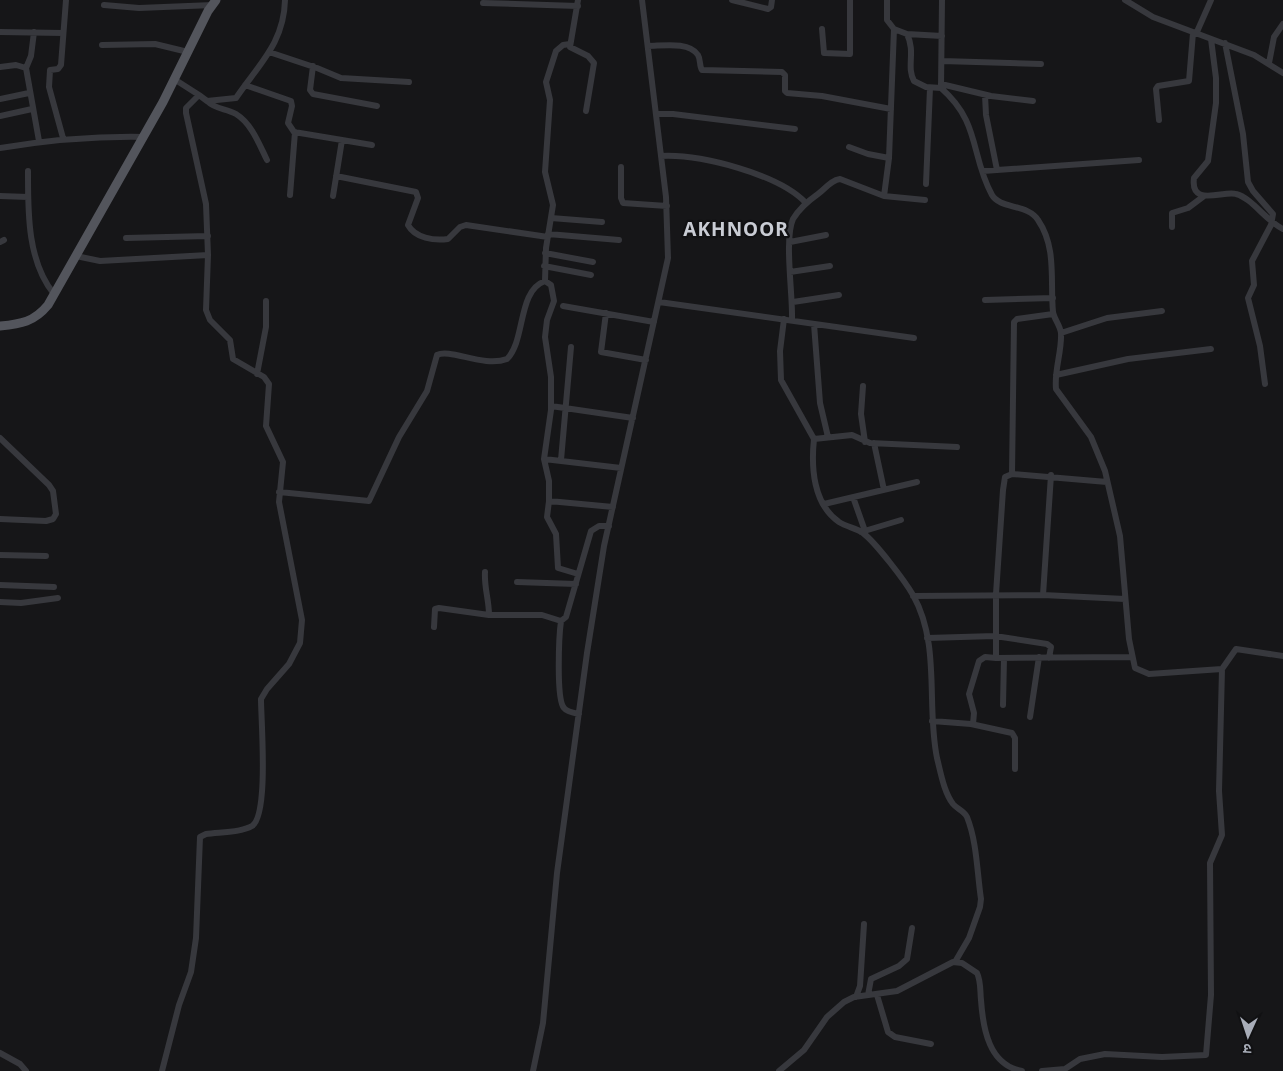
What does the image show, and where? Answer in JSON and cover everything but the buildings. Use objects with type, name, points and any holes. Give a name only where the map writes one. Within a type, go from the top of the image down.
[{"type":"main road","points":[[0,326],[25,324],[39,316],[54,294],[144,137],[214,2]]},
{"type":"street","points":[[63,138],[48,82],[50,70],[58,68],[60,65],[66,0]]},
{"type":"street","points":[[207,101],[234,100],[269,52],[283,25],[285,0]]},
{"type":"street","points":[[533,1071],[547,990],[557,873],[578,714],[609,526],[668,258],[666,206],[661,156],[642,0]]},
{"type":"street","points":[[732,0],[768,9],[771,7],[772,0]]},
{"type":"street","points":[[822,29],[824,53],[850,54],[850,0]]},
{"type":"street","points":[[887,0],[888,24],[894,29],[908,34],[942,36]]},
{"type":"street","points":[[942,0],[941,86],[955,101],[967,119],[983,171],[995,199],[1031,213],[1042,226],[1052,258],[1053,314],[1060,333],[1056,375],[1057,393],[1095,444],[1107,482],[1120,536],[1132,657],[1136,668],[1149,674],[1222,669]]},
{"type":"street","points":[[1125,0],[1153,17],[1194,34],[1225,43],[1269,63],[1283,74]]},
{"type":"street","points":[[1159,120],[1156,89],[1158,86],[1189,81],[1194,34],[1211,0]]},
{"type":"street","points":[[104,5],[155,8],[214,2]]},
{"type":"street","points":[[483,3],[578,3],[570,44],[572,48],[588,56],[594,62],[586,111]]},
{"type":"street","points":[[1269,63],[1274,37],[1283,24]]},
{"type":"street","points":[[884,196],[889,158],[894,29]]},
{"type":"street","points":[[0,32],[62,33]]},
{"type":"street","points":[[34,32],[32,56],[26,68],[39,142]]},
{"type":"street","points":[[908,34],[913,48],[912,77],[918,84],[930,88],[941,86],[986,95],[1033,101]]},
{"type":"street","points":[[1204,196],[1198,192],[1194,181],[1208,161],[1216,103],[1216,78],[1211,39]]},
{"type":"street","points":[[1225,43],[1243,134],[1246,175],[1253,192],[1272,211],[1272,220],[1252,261],[1254,280],[1248,298],[1264,364],[1265,384]]},
{"type":"street","points":[[102,45],[155,44],[188,52]]},
{"type":"street","points":[[545,281],[545,253],[552,200],[544,172],[550,100],[546,82],[556,52],[563,45],[570,44]]},
{"type":"street","points":[[648,46],[675,46],[690,49],[699,56],[702,70],[782,72],[785,75],[786,93],[834,98],[866,106],[891,109]]},
{"type":"street","points":[[269,52],[313,66],[341,78],[409,82]]},
{"type":"street","points":[[942,61],[1041,64]]},
{"type":"street","points":[[0,67],[16,65],[26,68]]},
{"type":"street","points":[[313,66],[310,90],[313,94],[377,106]]},
{"type":"street","points":[[174,79],[199,95],[216,109],[235,114],[244,120],[267,160]]},
{"type":"street","points":[[245,85],[291,101],[292,106],[288,123],[295,132],[290,195]]},
{"type":"street","points":[[926,184],[930,88]]},
{"type":"street","points":[[0,99],[29,93]]},
{"type":"street","points":[[162,1071],[179,1005],[191,972],[196,938],[200,837],[206,834],[250,827],[257,819],[262,787],[261,700],[267,688],[289,664],[302,638],[300,602],[284,531],[279,492],[283,462],[266,426],[267,380],[233,359],[230,340],[210,320],[206,310],[208,236],[206,204],[186,113],[186,108],[199,95]]},
{"type":"street","points":[[986,95],[986,115],[998,170]]},
{"type":"street","points":[[0,116],[32,110]]},
{"type":"street","points":[[656,114],[673,114],[795,129]]},
{"type":"street","points":[[295,132],[372,145]]},
{"type":"street","points":[[0,148],[63,138],[144,137]]},
{"type":"street","points":[[333,196],[342,140]]},
{"type":"street","points":[[849,147],[889,158]]},
{"type":"street","points":[[661,156],[685,155],[748,172],[777,183],[804,200]]},
{"type":"street","points":[[983,171],[1139,160]]},
{"type":"street","points":[[621,167],[621,198],[624,203],[666,206]]},
{"type":"street","points":[[28,170],[28,197],[33,247],[43,277],[54,294]]},
{"type":"street","points":[[336,176],[416,192],[418,196],[408,225],[414,233],[426,238],[448,239],[460,227],[466,226],[548,236],[619,240]]},
{"type":"street","points":[[792,320],[790,242],[793,220],[804,200],[840,179],[884,196],[926,200]]},
{"type":"street","points":[[1172,227],[1172,213],[1188,208],[1204,196],[1232,193],[1240,195],[1283,229]]},
{"type":"street","points":[[0,196],[28,197]]},
{"type":"street","points":[[551,218],[602,222]]},
{"type":"street","points":[[790,242],[826,235]]},
{"type":"street","points":[[126,238],[208,236]]},
{"type":"street","points":[[545,253],[593,262]]},
{"type":"street","points":[[76,256],[100,262],[208,255]]},
{"type":"street","points":[[544,266],[592,275]]},
{"type":"street","points":[[790,272],[830,266]]},
{"type":"street","points":[[545,281],[551,285],[554,298],[545,337],[551,377],[551,406],[544,459],[549,481],[547,518],[556,534],[558,568],[578,574]]},
{"type":"street","points":[[279,492],[369,501],[398,437],[427,391],[437,355],[447,353],[478,361],[507,359],[516,344],[532,290],[545,281]]},
{"type":"street","points":[[793,302],[839,295]]},
{"type":"street","points":[[985,300],[1053,298]]},
{"type":"street","points":[[258,374],[266,327],[266,301]]},
{"type":"street","points":[[659,302],[914,338]]},
{"type":"street","points":[[563,306],[654,322]]},
{"type":"street","points":[[1060,333],[1107,318],[1162,310]]},
{"type":"street","points":[[606,313],[601,352],[646,360]]},
{"type":"street","points":[[1012,474],[1014,322],[1017,319],[1053,314]]},
{"type":"street","points":[[781,319],[779,358],[781,380],[814,439],[812,470],[818,492],[824,504],[840,522],[863,531],[901,520]]},
{"type":"street","points":[[814,324],[820,403],[828,438]]},
{"type":"street","points":[[561,460],[571,347]]},
{"type":"street","points":[[1056,375],[1128,359],[1211,349]]},
{"type":"street","points":[[862,386],[861,414],[865,442]]},
{"type":"street","points":[[551,406],[633,418]]},
{"type":"street","points":[[814,439],[852,435],[865,442],[957,448]]},
{"type":"street","points":[[0,438],[49,485],[53,492],[56,514],[53,519],[46,521],[0,518]]},
{"type":"street","points":[[874,443],[884,490]]},
{"type":"street","points":[[544,459],[621,468]]},
{"type":"street","points":[[996,658],[996,594],[1005,477],[1012,474],[1107,482]]},
{"type":"street","points":[[1043,595],[1051,476]]},
{"type":"street","points":[[824,504],[917,482]]},
{"type":"street","points":[[853,497],[863,531],[893,567],[913,596],[927,638],[931,668],[932,721],[943,785],[953,804],[967,817],[974,846],[981,899],[962,964]]},
{"type":"street","points":[[549,501],[613,507]]},
{"type":"street","points":[[578,714],[566,710],[561,702],[559,654],[561,621],[566,617],[591,531],[599,526],[609,526]]},
{"type":"street","points":[[0,555],[46,556]]},
{"type":"street","points":[[485,572],[484,589],[489,601],[489,615]]},
{"type":"street","points":[[517,582],[576,584]]},
{"type":"street","points":[[0,585],[54,587]]},
{"type":"street","points":[[913,596],[996,594],[1125,599]]},
{"type":"street","points":[[0,602],[21,603],[58,598]]},
{"type":"street","points":[[434,626],[435,609],[439,608],[489,615],[542,614],[561,621]]},
{"type":"street","points":[[927,638],[995,636],[1047,644],[1051,647],[1049,658]]},
{"type":"street","points":[[1042,1071],[1066,1070],[1080,1059],[1105,1054],[1162,1057],[1206,1054],[1211,994],[1210,863],[1222,835],[1219,790],[1222,669],[1236,649],[1283,656]]},
{"type":"street","points":[[973,724],[974,713],[969,694],[979,662],[985,657],[1132,657]]},
{"type":"street","points":[[1030,717],[1039,657]]},
{"type":"street","points":[[1003,705],[1004,658]]},
{"type":"street","points":[[932,721],[973,724],[1014,734],[1016,769]]},
{"type":"street","points":[[856,997],[860,986],[864,924]]},
{"type":"street","points":[[868,995],[871,979],[899,966],[907,959],[912,928]]},
{"type":"street","points":[[779,1071],[804,1050],[836,1008],[856,997],[897,992],[947,964],[962,964],[976,972],[979,976],[982,1009],[992,1049],[1002,1063],[1022,1071]]},
{"type":"street","points":[[877,995],[888,1032],[895,1037],[931,1044]]},
{"type":"street","points":[[0,1053],[20,1064],[26,1071]]},
{"type":"district","name":"AKHNOOR","points":[[736,229]]}]
